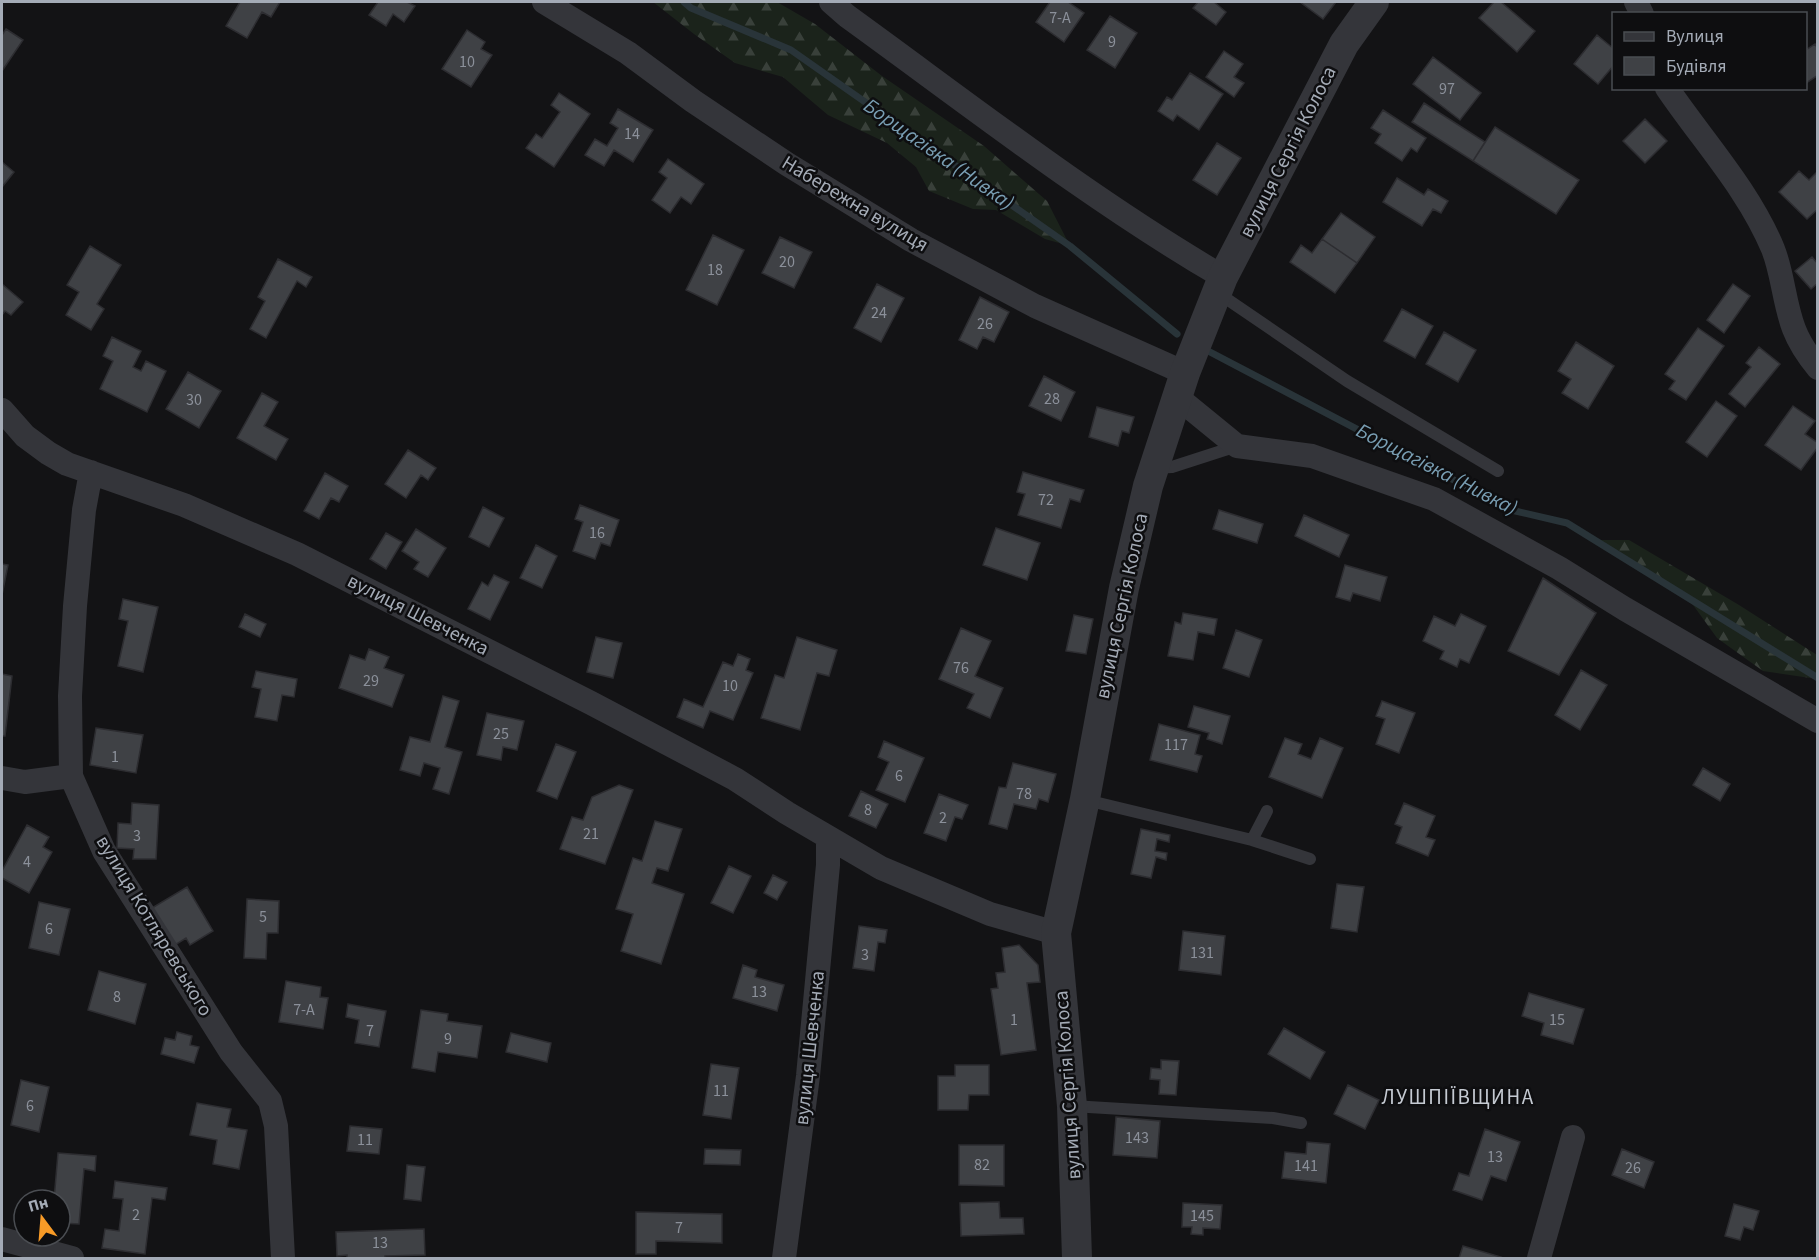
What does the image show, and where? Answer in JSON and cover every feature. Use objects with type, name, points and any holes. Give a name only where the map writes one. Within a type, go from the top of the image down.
[{"type":"street","name":"Набережна вулиця","points":[[544,2],[628,53],[693,101],[787,164],[912,240],[1181,385],[1237,446]]},
{"type":"street","points":[[831,2],[856,23],[1044,159],[1173,247],[1220,284]]},
{"type":"street","name":"вулиця Сергія Колоса","points":[[1077,1258],[1072,1106],[1056,933],[1085,799],[1124,588],[1148,486],[1181,385],[1220,284],[1344,44],[1374,2]]},
{"type":"street","points":[[1668,90],[1704,141],[1737,181],[1756,216],[1773,250],[1794,330],[1818,368]]},
{"type":"street","name":"вулиця Шевченка","points":[[2,410],[25,436],[67,464],[183,505],[297,554],[735,779],[828,838],[881,868],[990,914],[1056,933]]},
{"type":"street","points":[[1237,446],[1312,456],[1434,499],[1529,550],[1625,609],[1818,721]]},
{"type":"street","name":"вулиця Котляревського","points":[[91,472],[84,510],[75,606],[70,696],[71,776],[104,850],[231,1052],[270,1101],[276,1126],[283,1258]]},
{"type":"street","points":[[2,778],[25,782],[71,776]]},
{"type":"street","name":"вулиця Шевченка","points":[[784,1258],[808,1076],[828,865],[828,838]]},
{"type":"street","points":[[1539,1258],[1573,1137]]},
{"type":"street","points":[[2,1239],[72,1258]]},
{"type":"lane","points":[[1220,284],[1347,381],[1498,471]]},
{"type":"lane","points":[[1154,468],[1172,467],[1237,446]]},
{"type":"lane","points":[[1085,799],[1252,840],[1310,860]]},
{"type":"lane","points":[[1252,840],[1267,810]]},
{"type":"lane","points":[[1072,1106],[1273,1118],[1301,1123]]},
{"type":"green space","points":[[653,2],[777,2],[815,24],[882,76],[984,146],[1047,201],[1070,246],[1045,239],[996,210],[973,209],[929,191],[916,167],[887,143],[828,115],[783,77],[735,63]]},
{"type":"green space","points":[[1595,540],[1629,540],[1739,605],[1817,655],[1817,679],[1763,671],[1717,638],[1688,598]]},
{"type":"building","points":[[240,2],[280,2],[271,17],[262,12],[247,38],[226,26]]},
{"type":"building","points":[[378,2],[407,2],[415,6],[404,22],[393,14],[386,26],[369,15]]},
{"type":"building","points":[[1050,2],[1068,2],[1084,13],[1064,42],[1036,22]]},
{"type":"building","points":[[1198,2],[1214,2],[1226,12],[1216,25],[1193,8]]},
{"type":"building","points":[[1300,2],[1336,2],[1323,19]]},
{"type":"building","points":[[1494,2],[1501,2],[1535,31],[1517,52],[1479,18]]},
{"type":"building","points":[[1110,16],[1137,33],[1115,68],[1087,50]]},
{"type":"building","points":[[6,29],[23,40],[2,71],[2,35]]},
{"type":"building","points":[[467,30],[485,42],[481,49],[492,55],[471,87],[442,69]]},
{"type":"building","points":[[1597,35],[1612,47],[1612,67],[1598,84],[1574,64]]},
{"type":"building","points":[[1815,44],[1818,49],[1818,75],[1807,82],[1807,49]]},
{"type":"building","points":[[1224,51],[1243,64],[1234,77],[1244,83],[1234,97],[1206,77]]},
{"type":"building","points":[[1433,57],[1481,93],[1460,120],[1413,84]]},
{"type":"building","points":[[1190,73],[1223,94],[1199,130],[1177,115],[1173,121],[1158,111],[1167,97],[1172,100]]},
{"type":"building","points":[[559,93],[590,114],[554,167],[526,148],[536,134],[542,138],[560,112],[551,105]]},
{"type":"building","points":[[1424,103],[1485,142],[1473,161],[1412,122]]},
{"type":"building","points":[[618,109],[653,130],[633,162],[614,150],[604,166],[585,155],[595,139],[607,146],[618,128],[610,123]]},
{"type":"building","points":[[1383,110],[1426,138],[1417,152],[1411,148],[1402,161],[1375,143],[1381,134],[1371,128]]},
{"type":"building","points":[[1645,119],[1667,141],[1645,163],[1623,141]]},
{"type":"building","points":[[1495,127],[1579,180],[1556,214],[1473,161]]},
{"type":"building","points":[[1217,143],[1241,158],[1217,195],[1193,180]]},
{"type":"building","points":[[668,159],[704,184],[691,204],[681,197],[670,213],[652,200],[667,178],[659,172]]},
{"type":"building","points":[[2,162],[14,172],[2,187]]},
{"type":"building","points":[[1799,171],[1809,180],[1818,171],[1818,209],[1807,219],[1779,192]]},
{"type":"building","points":[[1397,178],[1424,195],[1428,189],[1448,201],[1441,213],[1433,209],[1422,226],[1383,202]]},
{"type":"building","points":[[1341,213],[1375,237],[1357,263],[1322,239]]},
{"type":"building","points":[[713,235],[744,250],[717,305],[686,290]]},
{"type":"building","points":[[780,237],[812,252],[794,288],[762,273]]},
{"type":"building","points":[[1322,239],[1357,263],[1335,293],[1290,262],[1301,245],[1312,253]]},
{"type":"building","points":[[90,246],[121,265],[97,304],[104,309],[91,330],[66,315],[79,292],[67,285]]},
{"type":"building","points":[[1812,257],[1818,264],[1818,283],[1811,289],[1795,271]]},
{"type":"building","points":[[278,259],[312,277],[306,287],[297,281],[266,338],[250,329],[265,301],[258,297]]},
{"type":"building","points":[[2,284],[23,302],[11,315],[5,311],[2,315]]},
{"type":"building","points":[[877,284],[904,298],[881,342],[854,328]]},
{"type":"building","points":[[1733,284],[1750,296],[1724,333],[1707,320]]},
{"type":"building","points":[[980,297],[1009,312],[994,342],[983,337],[977,349],[959,340]]},
{"type":"building","points":[[1402,309],[1433,326],[1415,358],[1384,341]]},
{"type":"building","points":[[1698,328],[1724,346],[1686,400],[1669,389],[1675,381],[1665,374]]},
{"type":"building","points":[[1444,332],[1476,350],[1458,382],[1426,364]]},
{"type":"building","points":[[112,337],[141,351],[133,367],[141,371],[146,361],[166,371],[147,412],[100,389],[113,361],[103,356]]},
{"type":"building","points":[[1576,342],[1614,366],[1588,409],[1562,393],[1571,379],[1558,371]]},
{"type":"building","points":[[1759,347],[1780,364],[1745,407],[1729,394],[1751,367],[1746,363]]},
{"type":"building","points":[[188,372],[221,391],[199,428],[166,409]]},
{"type":"building","points":[[1044,376],[1075,392],[1061,421],[1029,406]]},
{"type":"building","points":[[262,393],[278,402],[264,426],[288,439],[276,460],[237,438]]},
{"type":"building","points":[[1716,401],[1737,416],[1707,457],[1686,442]]},
{"type":"building","points":[[1793,406],[1815,421],[1805,434],[1818,443],[1818,447],[1801,470],[1765,445]]},
{"type":"building","points":[[1097,407],[1134,417],[1129,433],[1122,431],[1118,446],[1089,437]]},
{"type":"building","points":[[408,450],[436,468],[428,480],[421,475],[406,498],[385,484]]},
{"type":"building","points":[[1023,472],[1084,490],[1080,502],[1070,499],[1061,528],[1018,515],[1025,494],[1017,492]]},
{"type":"building","points":[[325,473],[348,486],[339,502],[331,498],[319,519],[304,511]]},
{"type":"building","points":[[580,505],[619,520],[610,546],[601,543],[595,559],[573,551],[583,522],[575,519]]},
{"type":"building","points":[[483,507],[504,518],[489,547],[469,537]]},
{"type":"building","points":[[1219,510],[1263,524],[1257,543],[1213,529]]},
{"type":"building","points":[[1304,515],[1349,535],[1339,557],[1295,536]]},
{"type":"building","points":[[996,528],[1040,543],[1027,580],[983,565]]},
{"type":"building","points":[[416,529],[446,548],[428,577],[414,569],[419,562],[402,551]]},
{"type":"building","points":[[386,533],[402,542],[386,569],[370,559]]},
{"type":"building","points":[[536,545],[557,556],[542,588],[520,578]]},
{"type":"building","points":[[2,564],[8,565],[2,595]]},
{"type":"building","points":[[1345,565],[1387,577],[1380,601],[1353,593],[1350,601],[1336,597]]},
{"type":"building","points":[[494,575],[509,582],[490,620],[468,609],[482,582],[488,586]]},
{"type":"building","points":[[1543,578],[1596,613],[1559,675],[1508,651]]},
{"type":"building","points":[[123,599],[158,607],[143,672],[118,666],[128,621],[119,619]]},
{"type":"building","points":[[1183,613],[1217,619],[1214,635],[1198,632],[1193,660],[1168,656],[1175,622],[1181,624]]},
{"type":"building","points":[[245,614],[266,624],[260,637],[239,627]]},
{"type":"building","points":[[1461,614],[1486,626],[1469,663],[1460,659],[1457,667],[1440,659],[1444,651],[1423,641],[1434,616],[1455,626]]},
{"type":"building","points":[[1074,615],[1093,619],[1086,654],[1066,651]]},
{"type":"building","points":[[961,628],[991,641],[975,676],[1003,688],[990,718],[967,708],[974,694],[939,679]]},
{"type":"building","points":[[1236,630],[1262,640],[1249,677],[1223,668]]},
{"type":"building","points":[[596,637],[622,643],[613,678],[587,672]]},
{"type":"building","points":[[797,637],[837,650],[829,676],[817,673],[800,730],[761,718],[775,675],[784,678]]},
{"type":"building","points":[[369,649],[389,657],[384,668],[404,675],[392,707],[339,688],[350,655],[365,660]]},
{"type":"building","points":[[738,654],[750,659],[746,670],[753,673],[733,720],[710,711],[703,728],[677,717],[684,699],[703,707],[723,662],[733,666]]},
{"type":"building","points":[[1581,670],[1607,685],[1580,730],[1555,715]]},
{"type":"building","points":[[256,671],[297,679],[294,697],[282,695],[277,721],[255,717],[261,689],[252,687]]},
{"type":"building","points":[[2,674],[12,676],[5,736],[2,736]]},
{"type":"building","points":[[443,696],[459,701],[445,747],[462,752],[449,794],[433,789],[440,768],[424,763],[420,776],[400,770],[410,737],[430,742]]},
{"type":"building","points":[[1382,701],[1415,713],[1399,753],[1376,744],[1385,719],[1376,716]]},
{"type":"building","points":[[1194,706],[1230,716],[1222,744],[1207,739],[1209,733],[1188,727]]},
{"type":"building","points":[[487,713],[524,721],[517,750],[503,747],[501,760],[477,755]]},
{"type":"building","points":[[1159,724],[1200,735],[1195,754],[1202,756],[1197,772],[1150,760]]},
{"type":"building","points":[[96,728],[143,735],[136,773],[90,765]]},
{"type":"building","points":[[1285,738],[1302,744],[1298,754],[1311,759],[1320,738],[1343,748],[1322,798],[1269,777]]},
{"type":"building","points":[[884,741],[924,758],[905,802],[876,790],[889,762],[878,757]]},
{"type":"building","points":[[556,744],[576,752],[557,799],[537,791]]},
{"type":"building","points":[[1013,763],[1056,774],[1048,802],[1039,799],[1036,809],[1014,804],[1007,829],[989,824],[999,787],[1006,788]]},
{"type":"building","points":[[1703,768],[1730,784],[1720,801],[1693,785]]},
{"type":"building","points":[[619,785],[633,790],[605,864],[560,849],[572,817],[583,820],[592,797]]},
{"type":"building","points":[[861,791],[888,804],[876,828],[849,816]]},
{"type":"building","points":[[939,794],[968,805],[962,819],[955,817],[946,841],[924,833]]},
{"type":"building","points":[[132,803],[159,805],[156,859],[133,859],[134,849],[117,848],[118,823],[131,824]]},
{"type":"building","points":[[1404,803],[1435,816],[1426,837],[1435,840],[1428,856],[1396,843],[1402,827],[1395,824]]},
{"type":"building","points":[[655,821],[682,829],[668,871],[657,868],[652,883],[684,894],[661,964],[621,951],[633,914],[616,909],[633,858],[642,861]]},
{"type":"building","points":[[27,825],[49,837],[43,847],[52,852],[29,893],[2,878],[2,871]]},
{"type":"building","points":[[1141,829],[1170,835],[1169,842],[1157,839],[1155,851],[1167,853],[1166,860],[1156,857],[1151,878],[1131,874]]},
{"type":"building","points":[[729,866],[751,876],[733,913],[711,903]]},
{"type":"building","points":[[773,875],[787,882],[777,900],[764,893]]},
{"type":"building","points":[[1337,884],[1364,887],[1357,932],[1331,928]]},
{"type":"building","points":[[187,887],[213,931],[190,945],[186,938],[175,945],[152,908]]},
{"type":"building","points":[[247,899],[279,901],[278,933],[267,933],[266,959],[244,958]]},
{"type":"building","points":[[39,902],[70,909],[59,955],[29,948]]},
{"type":"building","points":[[859,926],[887,930],[885,943],[878,942],[874,971],[853,968]]},
{"type":"building","points":[[1183,931],[1225,936],[1221,975],[1179,970]]},
{"type":"building","points":[[1019,945],[1038,965],[1040,982],[1027,983],[1036,1050],[1001,1055],[991,989],[998,988],[996,973],[1005,972],[1002,948]]},
{"type":"building","points":[[743,965],[757,970],[755,977],[784,985],[777,1011],[733,998]]},
{"type":"building","points":[[99,971],[146,984],[135,1024],[88,1010]]},
{"type":"building","points":[[286,981],[321,987],[320,997],[328,998],[323,1029],[279,1022]]},
{"type":"building","points":[[1529,993],[1584,1009],[1573,1044],[1541,1035],[1544,1023],[1522,1016]]},
{"type":"building","points":[[348,1004],[386,1011],[379,1047],[355,1043],[359,1020],[346,1017]]},
{"type":"building","points":[[421,1010],[448,1014],[447,1021],[482,1026],[477,1058],[438,1052],[435,1072],[412,1068]]},
{"type":"building","points":[[1284,1028],[1325,1052],[1310,1079],[1268,1054]]},
{"type":"building","points":[[177,1032],[192,1036],[190,1045],[199,1047],[194,1063],[161,1054],[165,1038],[175,1040]]},
{"type":"building","points":[[511,1033],[551,1043],[547,1062],[506,1052]]},
{"type":"building","points":[[1161,1060],[1179,1061],[1176,1095],[1159,1094],[1160,1080],[1150,1079],[1151,1068],[1161,1069]]},
{"type":"building","points":[[711,1064],[739,1068],[731,1119],[703,1115]]},
{"type":"building","points":[[955,1065],[989,1065],[989,1095],[969,1095],[968,1110],[938,1110],[938,1076],[955,1076]]},
{"type":"building","points":[[21,1080],[49,1087],[39,1132],[11,1125]]},
{"type":"building","points":[[1348,1085],[1379,1100],[1365,1129],[1334,1114]]},
{"type":"building","points":[[197,1103],[231,1109],[227,1127],[247,1130],[239,1169],[213,1164],[217,1140],[190,1135]]},
{"type":"building","points":[[1116,1117],[1160,1121],[1157,1158],[1113,1155]]},
{"type":"building","points":[[350,1126],[382,1129],[379,1154],[347,1151]]},
{"type":"building","points":[[1485,1129],[1520,1142],[1506,1181],[1491,1176],[1482,1200],[1453,1190],[1459,1173],[1469,1176]]},
{"type":"building","points":[[1307,1142],[1330,1144],[1326,1183],[1282,1178],[1285,1152],[1306,1154]]},
{"type":"building","points":[[959,1145],[1004,1145],[1004,1186],[959,1185]]},
{"type":"building","points":[[705,1149],[741,1150],[740,1165],[704,1164]]},
{"type":"building","points":[[1622,1149],[1654,1162],[1644,1188],[1612,1175]]},
{"type":"building","points":[[58,1153],[96,1156],[95,1171],[84,1169],[79,1224],[72,1224],[72,1188],[55,1188]]},
{"type":"building","points":[[407,1165],[425,1167],[421,1201],[404,1199]]},
{"type":"building","points":[[115,1181],[167,1188],[165,1200],[152,1198],[145,1254],[102,1248],[105,1229],[119,1231],[123,1199],[113,1198]]},
{"type":"building","points":[[999,1202],[1000,1218],[1023,1218],[1024,1234],[961,1236],[960,1203]]},
{"type":"building","points":[[1183,1203],[1222,1205],[1220,1229],[1203,1228],[1203,1235],[1191,1234],[1192,1227],[1182,1227]]},
{"type":"building","points":[[1734,1204],[1759,1211],[1753,1230],[1744,1227],[1740,1240],[1725,1236]]},
{"type":"building","points":[[636,1212],[722,1214],[722,1243],[656,1241],[656,1254],[636,1254]]},
{"type":"building","points":[[424,1229],[425,1255],[385,1256],[385,1258],[337,1256],[336,1232]]},
{"type":"building","points":[[1463,1246],[1501,1257],[1459,1258]]},
{"type":"waterway","name":"Борщагівка (Нивка)","points":[[684,2],[691,8],[791,50],[1070,246],[1177,334]]},
{"type":"waterway","name":"Борщагівка (Нивка)","points":[[1210,352],[1511,510],[1567,523],[1818,678]]},
{"type":"district","name":"ЛУШПІЇВЩИНА","points":[[1458,1097]]}]
